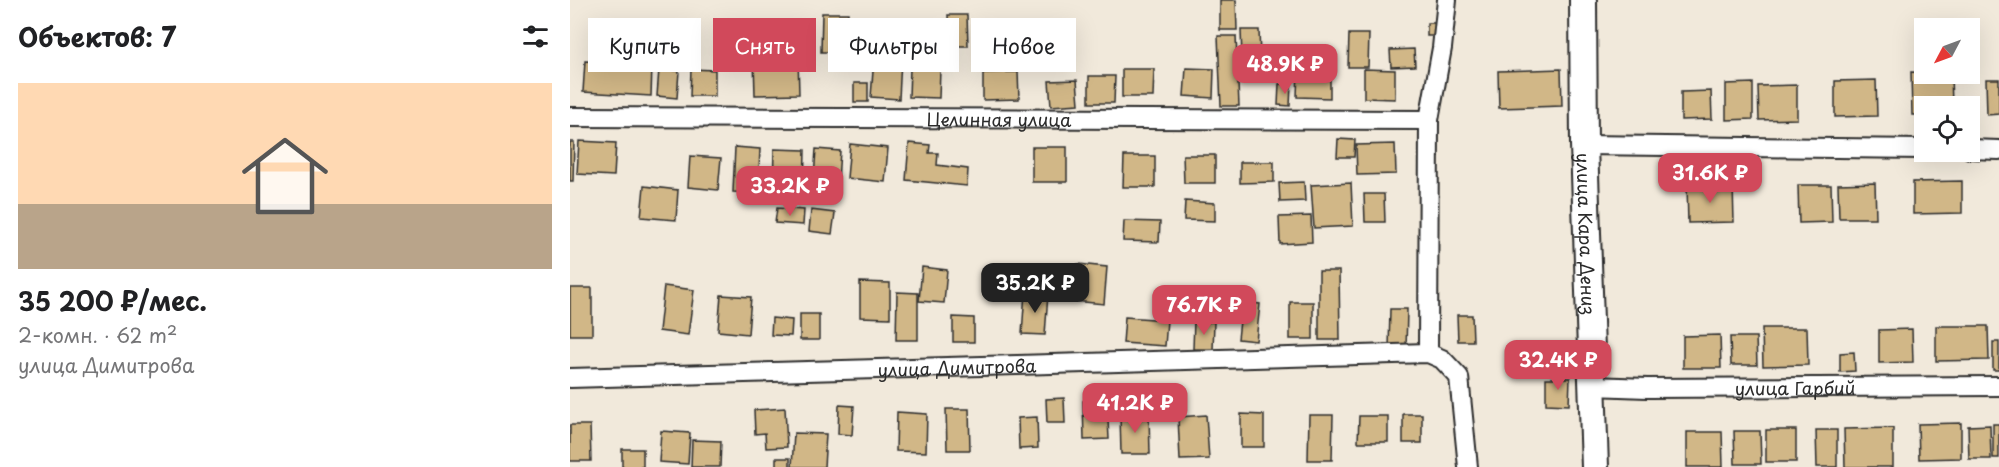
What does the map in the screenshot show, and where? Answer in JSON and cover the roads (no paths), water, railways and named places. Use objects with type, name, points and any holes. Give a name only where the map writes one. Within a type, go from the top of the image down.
[{"type":"main road","name":"улица Кара Дениз","points":[[1583,0],[1584,145],[1594,467]]},
{"type":"street","points":[[1447,0],[1442,48],[1429,120],[1428,353],[1442,358],[1459,377],[1468,467]]},
{"type":"street","name":"Целинная улица","points":[[570,117],[1429,120]]},
{"type":"street","points":[[1584,145],[1914,149]]},
{"type":"street","points":[[1980,149],[1999,150]]},
{"type":"street","name":"улица Димитрова","points":[[570,378],[1428,353]]},
{"type":"street","name":"улица Гарбий","points":[[1593,386],[1647,388],[1999,386]]}]
